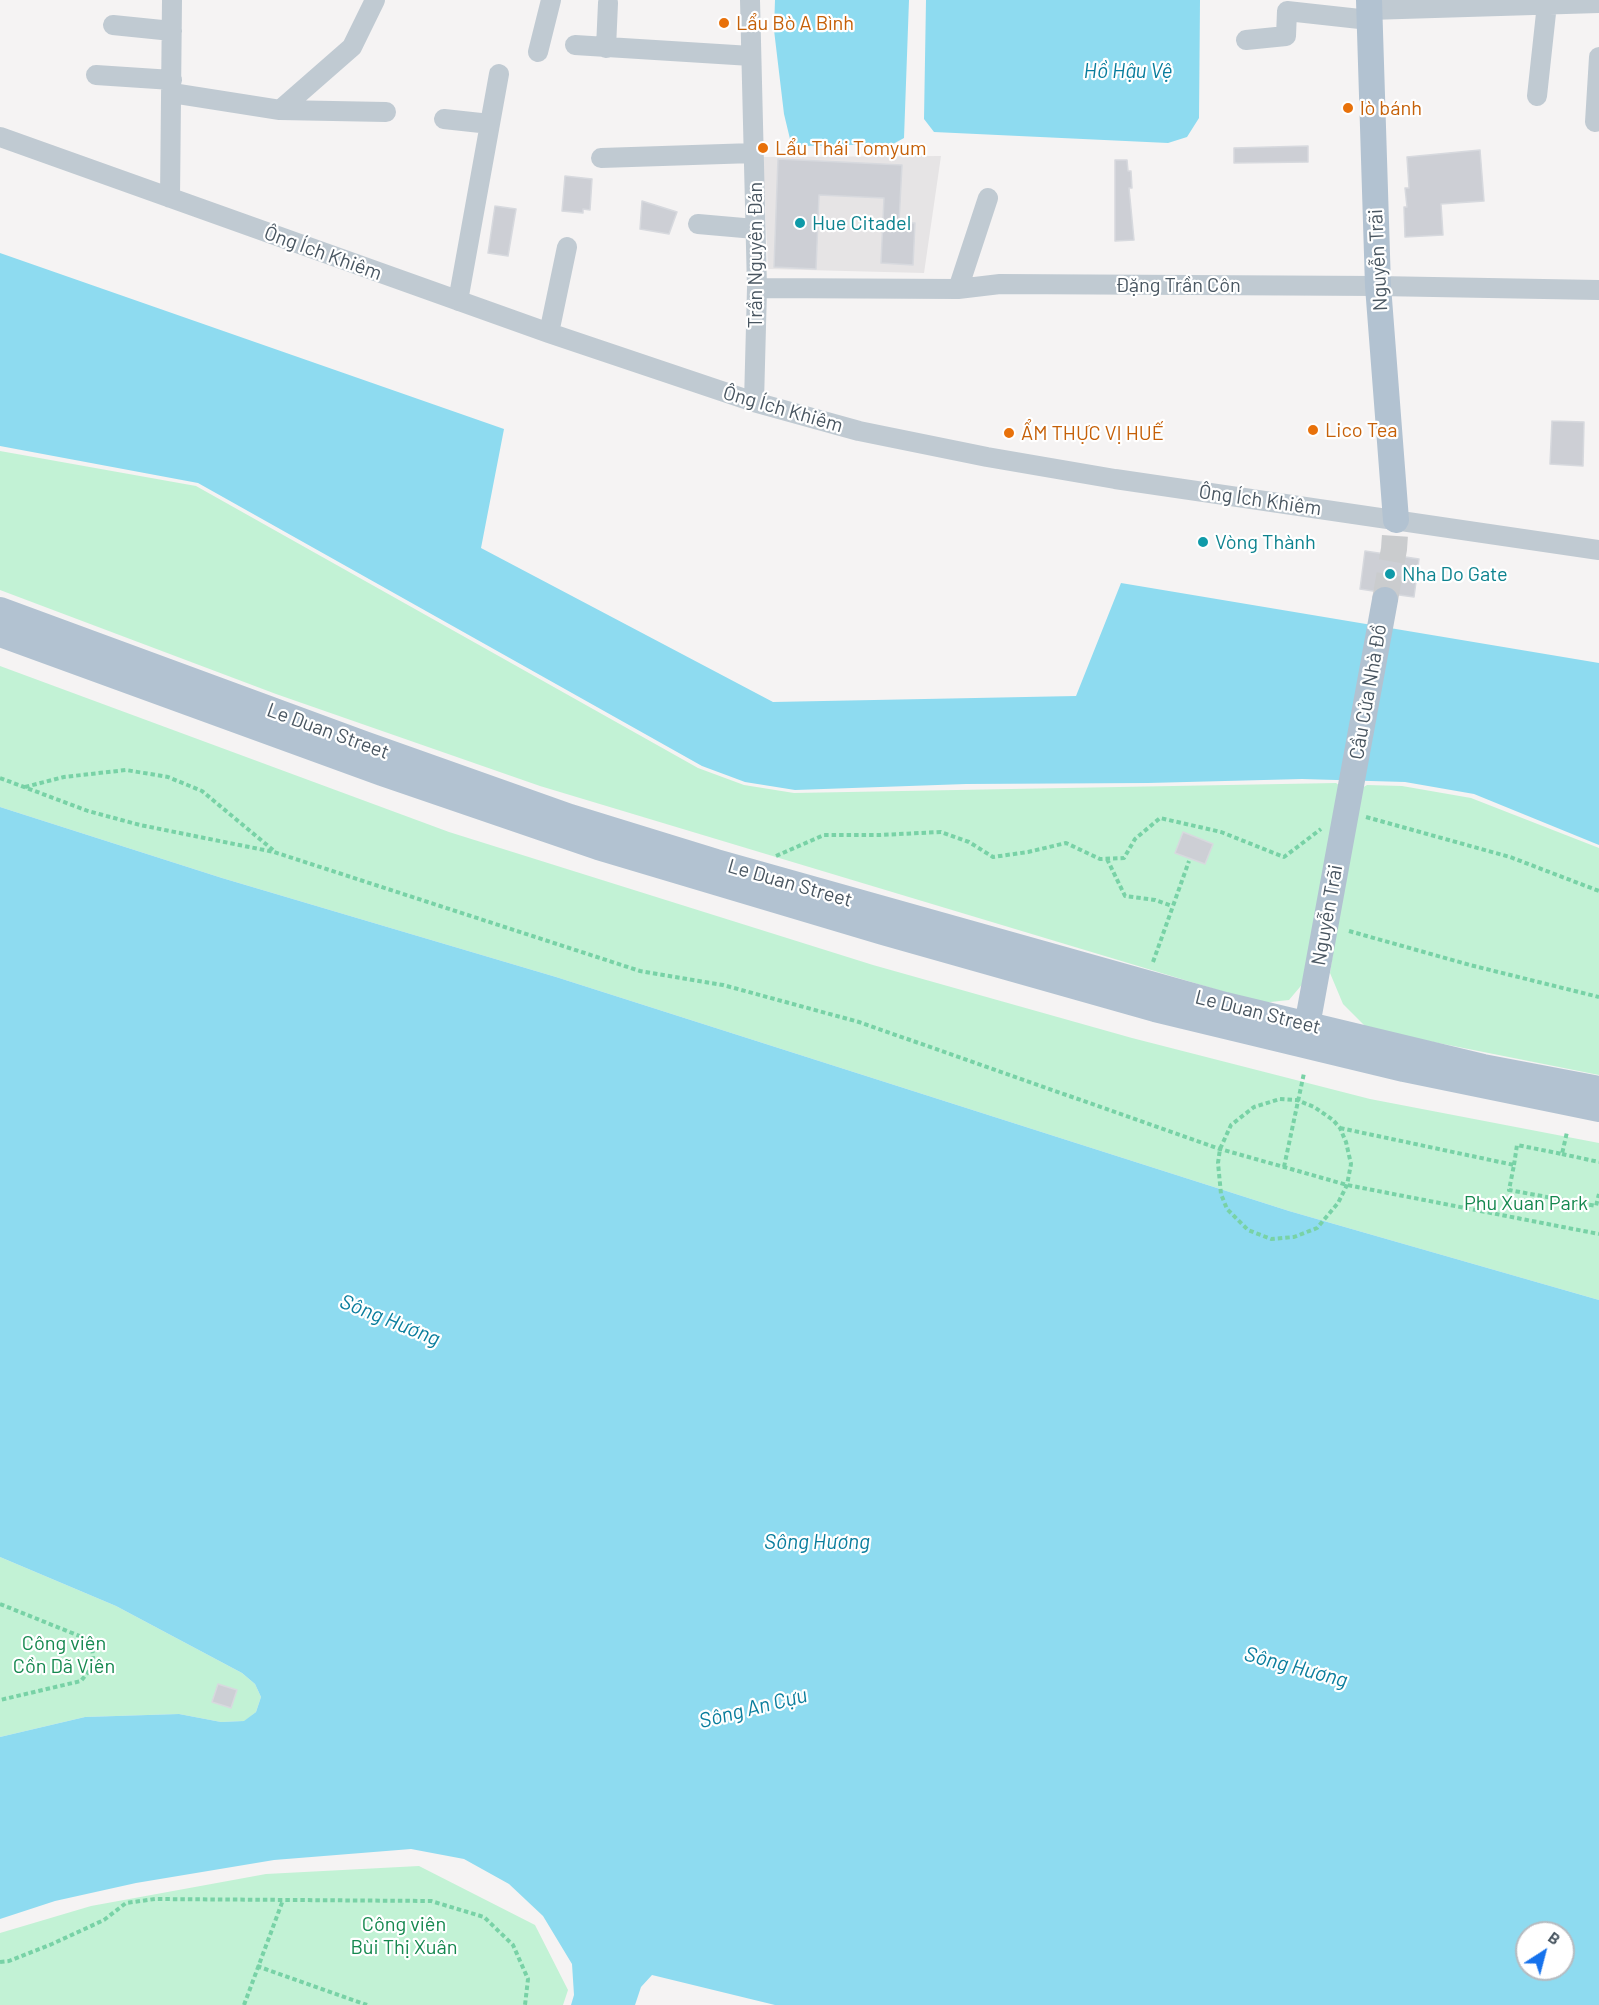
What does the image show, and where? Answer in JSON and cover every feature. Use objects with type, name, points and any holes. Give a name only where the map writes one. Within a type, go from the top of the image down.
[{"type":"main road","name":"Nguyễn Trãi","points":[[1369,10],[1378,286],[1396,520]]},
{"type":"main road","name":"Cầu Cửa Nhà Đồ","points":[[1351,785],[1385,600]]},
{"type":"main road","name":"Le Duan Street","points":[[0,610],[570,817],[716,862],[1225,1005],[1404,1069],[1599,1109]]},
{"type":"main road","name":"Le Duan Street","points":[[0,634],[381,773],[598,847],[872,929],[1132,1002],[1599,1089]]},
{"type":"main road","name":"Nguyễn Trãi","points":[[1306,1035],[1351,785]]},
{"type":"street","points":[[170,198],[172,0]]},
{"type":"street","points":[[280,110],[352,46],[375,0]]},
{"type":"street","points":[[538,52],[551,0]]},
{"type":"street","name":"Trần Nguyên Đán","points":[[750,0],[757,288],[754,402]]},
{"type":"street","points":[[606,48],[608,3]]},
{"type":"street","points":[[1246,40],[1286,36],[1287,11],[1599,3]]},
{"type":"street","points":[[1537,96],[1547,4]]},
{"type":"street","points":[[113,25],[172,31]]},
{"type":"street","points":[[575,45],[751,56]]},
{"type":"street","points":[[1595,122],[1599,57]]},
{"type":"street","points":[[458,301],[499,74]]},
{"type":"street","points":[[96,75],[172,86],[280,110],[386,112]]},
{"type":"street","points":[[444,118],[490,124]]},
{"type":"street","name":"Ông Ích Khiêm","points":[[0,136],[549,333],[754,402],[859,431],[987,457],[1126,480],[1599,550]]},
{"type":"street","points":[[601,158],[754,153]]},
{"type":"street","points":[[958,289],[988,198]]},
{"type":"street","points":[[698,224],[755,229]]},
{"type":"street","points":[[549,333],[567,247]]},
{"type":"street","name":"Đặng Trần Côn","points":[[757,288],[958,289],[1000,284],[1599,290]]},
{"type":"path","points":[[24,787],[64,777],[126,770],[168,777],[202,791],[274,852]]},
{"type":"path","points":[[0,778],[88,811],[140,825],[274,852],[640,971],[723,985],[859,1022],[1220,1149],[1347,1185],[1599,1234]]},
{"type":"path","points":[[1364,817],[1510,857],[1599,891]]},
{"type":"path","points":[[769,859],[824,835],[941,832],[969,842],[993,857],[1066,843],[1100,859],[1124,858],[1134,839],[1160,818],[1221,832],[1284,857],[1325,826]]},
{"type":"path","points":[[1107,859],[1125,896],[1155,900],[1172,906]]},
{"type":"path","points":[[1150,969],[1189,861]]},
{"type":"path","points":[[1349,931],[1470,965],[1599,997]]},
{"type":"path","points":[[1284,1167],[1304,1073]]},
{"type":"path","points":[[1280,1099],[1298,1100],[1314,1107],[1333,1120],[1340,1128],[1351,1164],[1347,1185],[1338,1203],[1317,1228],[1294,1238],[1271,1239],[1248,1230],[1227,1209],[1221,1194],[1218,1163],[1220,1149],[1231,1125],[1254,1107],[1280,1099]]},
{"type":"path","points":[[1340,1128],[1514,1165]]},
{"type":"path","points":[[1562,1154],[1567,1131]]},
{"type":"path","points":[[1599,1162],[1517,1144],[1509,1190],[1596,1206],[1599,1194]]},
{"type":"path","points":[[0,1604],[87,1639],[92,1647],[93,1658],[89,1671],[81,1681],[0,1700]]},
{"type":"path","points":[[0,1962],[9,1961],[104,1920],[126,1903],[154,1899],[431,1901],[484,1917],[513,1945],[528,1979],[525,2005]]},
{"type":"path","points":[[244,2005],[283,1900]]},
{"type":"path","points":[[257,1966],[367,2005]]},
{"type":"shaded area","points":[[941,156],[924,273],[768,269],[763,157]]},
{"type":"green space","points":[[0,451],[196,486],[698,768],[744,785],[794,793],[1336,783],[1343,788],[1305,981],[1289,1000],[1261,1003],[540,786],[276,694],[0,590]]},
{"type":"green space","name":"Phu Xuan Park","points":[[0,666],[449,832],[873,965],[1132,1038],[1370,1099],[1599,1143],[1599,1300],[1289,1211],[556,977],[222,878],[0,807]]},
{"type":"green space","points":[[1367,785],[1402,786],[1471,798],[1599,848],[1599,1075],[1368,1029],[1343,1004],[1330,973],[1357,791]]},
{"type":"green space","name":"Công viên Cồn Dã Viên","points":[[0,1557],[116,1606],[242,1673],[255,1684],[261,1697],[256,1712],[245,1721],[221,1722],[179,1714],[85,1717],[0,1737]]},
{"type":"green space","name":"Công viên Bùi Thị Xuân","points":[[419,1866],[535,1925],[568,1990],[563,2005],[0,2005],[0,1933],[91,1906],[266,1874]]},
{"type":"water","points":[[775,0],[909,0],[904,138],[893,144],[800,146],[790,139],[784,114],[774,30]]},
{"type":"water","name":"Hồ Hậu Vệ","points":[[926,0],[1200,0],[1199,118],[1187,137],[1168,143],[934,132],[924,119]]},
{"type":"water","points":[[0,253],[504,429],[481,548],[773,702],[1076,696],[1121,583],[1599,663],[1599,845],[1474,794],[1405,782],[1302,779],[966,784],[795,790],[745,782],[702,766],[198,483],[0,446]]},
{"type":"water","name":"Sông Hương","points":[[0,807],[222,878],[556,977],[1289,1211],[1599,1300],[1599,2005],[775,2005],[652,1975],[641,1987],[635,2005],[571,2005],[574,1995],[572,1964],[543,1916],[509,1884],[464,1859],[411,1849],[274,1860],[136,1883],[55,1901],[0,1919],[0,1737],[85,1717],[179,1714],[221,1722],[244,1721],[256,1712],[261,1697],[255,1684],[242,1673],[116,1606],[0,1557]]},
{"type":"building","points":[[1308,146],[1308,162],[1234,163],[1234,148]]},
{"type":"building","points":[[1480,150],[1484,201],[1441,204],[1443,235],[1405,237],[1404,207],[1407,207],[1405,188],[1409,188],[1407,157]]},
{"type":"building","points":[[778,159],[902,165],[899,222],[915,223],[913,265],[881,263],[884,198],[819,195],[816,269],[774,267]]},
{"type":"building","points":[[1115,160],[1127,160],[1128,171],[1131,171],[1132,188],[1129,188],[1134,240],[1115,241]]},
{"type":"building","points":[[565,176],[592,179],[590,210],[583,209],[583,213],[562,211]]},
{"type":"building","points":[[642,201],[677,212],[669,234],[640,229]]},
{"type":"building","points":[[495,206],[516,209],[508,256],[488,253]]},
{"type":"building","points":[[1552,421],[1584,422],[1583,466],[1550,464]]},
{"type":"building","name":"Nha Do Gate","points":[[1365,551],[1419,559],[1414,597],[1399,595],[1394,588],[1387,585],[1379,586],[1373,591],[1360,589]]},
{"type":"building","points":[[1183,832],[1213,844],[1205,864],[1175,853]]},
{"type":"building","points":[[218,1684],[237,1690],[231,1708],[212,1702]]},
{"type":"tunnel","points":[[1385,600],[1394,549],[1396,520]]},
{"type":"place","name":"Lẩu Bò A Bình","points":[[724,23]]},
{"type":"place","name":"lò bánh","points":[[1348,108]]},
{"type":"place","name":"Lẩu Thái Tomyum","points":[[763,148]]},
{"type":"place","name":"Hue Citadel","points":[[800,223]]},
{"type":"place","name":"Lico Tea","points":[[1313,430]]},
{"type":"place","name":"ẨM THỰC VỊ HUẾ","points":[[1009,433]]},
{"type":"place","name":"Vòng Thành","points":[[1203,542]]},
{"type":"place","name":"Nha Do Gate","points":[[1390,574]]},
{"type":"water label","name":"Sông An Cựu","points":[[753,1708]]}]
